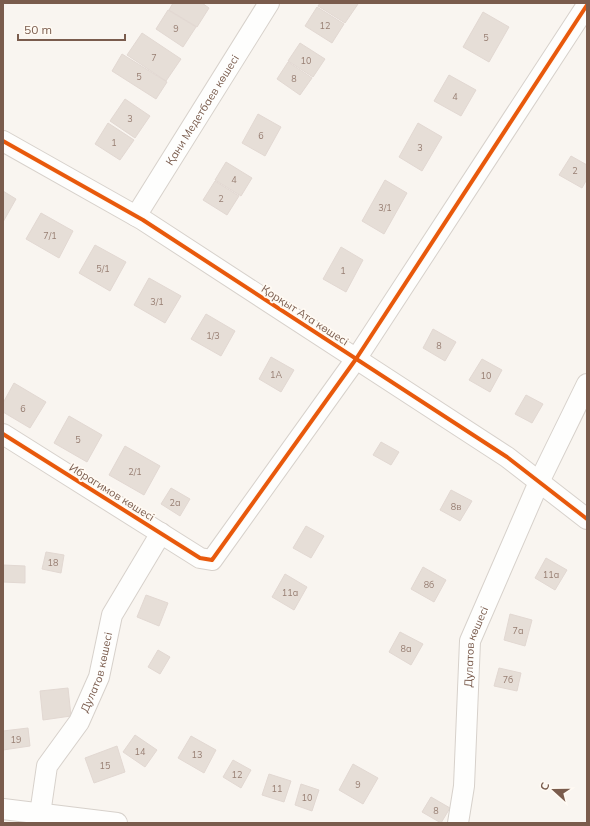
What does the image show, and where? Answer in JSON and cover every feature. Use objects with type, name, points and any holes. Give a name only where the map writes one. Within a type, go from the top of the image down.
[{"type":"street","name":"Қани Медетбаев көшесі","points":[[136,216],[269,3]]},
{"type":"street","points":[[356,359],[587,5]]},
{"type":"street","name":"Қорқыт Ата көшесі","points":[[3,141],[136,216],[507,457],[587,520]]},
{"type":"street","name":"Ибрагимов көшесі","points":[[3,434],[200,558],[212,560],[356,359]]},
{"type":"street","points":[[538,482],[587,384]]},
{"type":"street","name":"Дулатов көшесі","points":[[458,823],[464,786],[470,641],[538,482]]},
{"type":"street","name":"Дулатов көшесі","points":[[40,814],[47,766],[79,722],[99,677],[112,614],[161,533]]},
{"type":"street","points":[[3,809],[117,823]]},
{"type":"building","points":[[173,3],[202,3],[209,8],[197,27],[169,10]]},
{"type":"building","points":[[320,3],[358,4],[345,23],[318,6]]},
{"type":"building","points":[[317,7],[344,24],[332,43],[305,26]]},
{"type":"building","points":[[168,10],[196,27],[183,47],[156,29]]},
{"type":"building","points":[[483,12],[509,27],[489,62],[463,47]]},
{"type":"building","points":[[142,33],[181,59],[166,81],[127,55]]},
{"type":"building","points":[[300,43],[325,59],[313,77],[288,61]]},
{"type":"building","points":[[122,54],[167,82],[156,99],[112,71]]},
{"type":"building","points":[[288,62],[312,78],[300,95],[277,79]]},
{"type":"building","points":[[449,75],[476,90],[461,116],[434,101]]},
{"type":"building","points":[[125,99],[150,116],[135,138],[110,121]]},
{"type":"building","points":[[258,114],[281,127],[265,156],[242,143]]},
{"type":"building","points":[[108,123],[134,140],[120,160],[95,144]]},
{"type":"building","points":[[418,123],[442,137],[422,171],[399,157]]},
{"type":"building","points":[[571,156],[587,165],[587,179],[582,188],[559,175]]},
{"type":"building","points":[[226,162],[252,178],[241,196],[215,180]]},
{"type":"building","points":[[385,180],[407,193],[384,234],[362,221]]},
{"type":"building","points":[[215,181],[239,196],[227,215],[203,200]]},
{"type":"building","points":[[3,191],[16,199],[3,222]]},
{"type":"building","points":[[41,213],[73,231],[59,258],[26,239]]},
{"type":"building","points":[[95,245],[126,262],[110,291],[79,273]]},
{"type":"building","points":[[341,247],[363,260],[346,292],[323,279]]},
{"type":"building","points":[[149,278],[181,296],[165,323],[134,305]]},
{"type":"building","points":[[206,314],[235,331],[221,356],[191,339]]},
{"type":"building","points":[[433,329],[456,342],[445,361],[423,348]]},
{"type":"building","points":[[271,357],[294,370],[281,392],[259,379]]},
{"type":"building","points":[[482,359],[502,370],[490,392],[469,380]]},
{"type":"building","points":[[14,383],[46,402],[30,428],[3,412],[3,403]]},
{"type":"building","points":[[526,395],[543,404],[532,423],[515,414]]},
{"type":"building","points":[[69,416],[102,435],[87,462],[54,443]]},
{"type":"building","points":[[381,442],[399,452],[391,465],[373,455]]},
{"type":"building","points":[[125,446],[160,466],[144,495],[109,475]]},
{"type":"building","points":[[171,488],[190,499],[180,516],[161,504]]},
{"type":"building","points":[[451,490],[472,501],[460,521],[440,510]]},
{"type":"building","points":[[306,526],[324,536],[311,558],[293,548]]},
{"type":"building","points":[[46,552],[64,555],[61,573],[42,569]]},
{"type":"building","points":[[546,558],[567,570],[555,590],[535,578]]},
{"type":"building","points":[[3,565],[25,566],[25,583],[3,582]]},
{"type":"building","points":[[423,567],[446,580],[434,602],[411,589]]},
{"type":"building","points":[[285,574],[307,587],[294,610],[272,597]]},
{"type":"building","points":[[146,595],[168,603],[159,626],[137,617]]},
{"type":"building","points":[[510,614],[532,620],[525,646],[504,640]]},
{"type":"building","points":[[400,632],[423,644],[411,665],[389,652]]},
{"type":"building","points":[[158,650],[170,657],[160,674],[148,667]]},
{"type":"building","points":[[499,668],[521,673],[517,691],[494,686]]},
{"type":"building","points":[[68,688],[71,716],[43,720],[40,691]]},
{"type":"building","points":[[28,728],[30,746],[3,750],[3,731]]},
{"type":"building","points":[[135,735],[157,750],[145,767],[123,752]]},
{"type":"building","points":[[191,736],[216,750],[204,773],[178,758]]},
{"type":"building","points":[[117,746],[125,772],[94,783],[85,758]]},
{"type":"building","points":[[233,760],[251,770],[241,788],[223,777]]},
{"type":"building","points":[[353,764],[378,778],[363,804],[339,790]]},
{"type":"building","points":[[269,774],[291,781],[284,802],[262,795]]},
{"type":"building","points":[[301,784],[319,790],[312,811],[295,805]]},
{"type":"building","points":[[431,797],[450,808],[441,823],[422,812]]},
{"type":"cycle path","points":[[3,434],[200,558],[212,560],[356,359],[587,5]]},
{"type":"cycle path","points":[[3,141],[143,220],[507,457],[587,519]]}]
